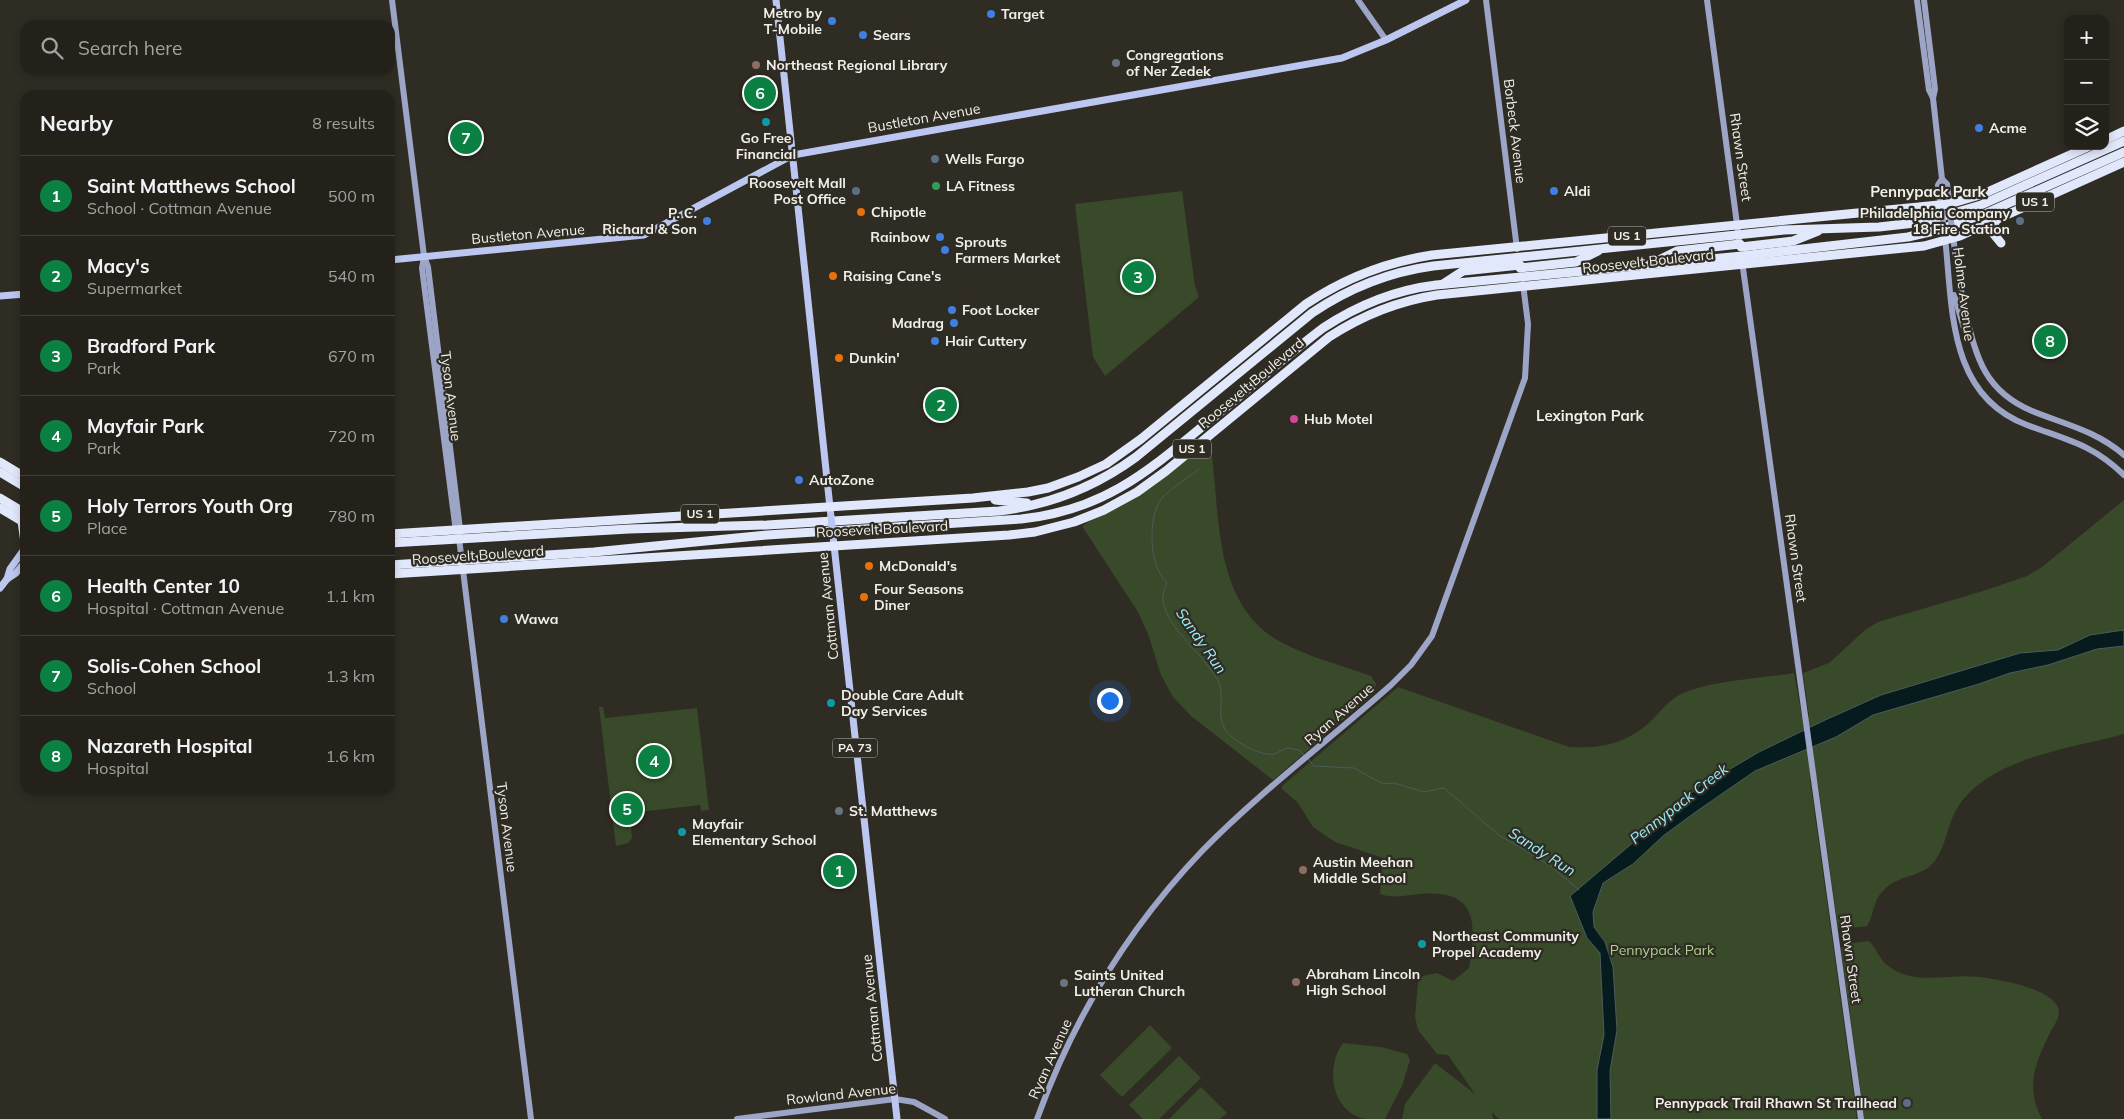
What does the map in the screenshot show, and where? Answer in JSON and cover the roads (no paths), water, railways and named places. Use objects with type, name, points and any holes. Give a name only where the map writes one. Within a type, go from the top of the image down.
[{"type":"highway","points":[[2109,138],[2124,131]]},
{"type":"highway","name":"US 1","points":[[1740,245],[1797,241],[1828,228],[1902,225],[1954,214],[1988,202],[2124,141]]},
{"type":"highway","name":"Roosevelt Boulevard","points":[[395,534],[458,533],[511,535],[629,529],[782,525],[999,511],[1044,503],[1077,492],[1107,477],[1136,458],[1302,320],[1347,292],[1374,281],[1409,270],[1647,264],[1676,250],[1740,245],[1945,207],[1983,194],[2081,150]]},
{"type":"highway","name":"Roosevelt Boulevard","points":[[395,573],[462,565],[775,535],[1021,519],[1067,510],[1100,499],[1140,477],[1323,328],[1360,306],[1402,291],[1443,284],[1463,271],[1576,262],[1600,250],[1628,247],[1893,239],[1938,230],[1982,216],[2124,152]]},
{"type":"highway","name":"Roosevelt Boulevard","points":[[395,542],[458,533],[569,523],[973,498],[1038,490],[1068,481],[1097,469],[1132,446],[1306,304],[1358,275],[1392,263],[1419,257],[1591,240],[1903,250],[1997,219],[2124,162]]},
{"type":"highway","points":[[1997,219],[1993,224],[1992,232],[2001,243]]},
{"type":"highway","points":[[1591,240],[1628,247]]},
{"type":"highway","name":"Roosevelt Boulevard","points":[[395,565],[462,565],[712,553],[1023,534],[1084,518],[1116,504],[1146,486],[1329,337],[1374,312],[1426,297],[1663,273],[1740,245]]},
{"type":"highway","points":[[1626,266],[1663,273]]},
{"type":"highway","points":[[1264,390],[1287,357]]},
{"type":"highway","points":[[1182,420],[1214,379]]},
{"type":"highway","points":[[0,462],[20,474]]},
{"type":"highway","points":[[0,472],[20,484]]},
{"type":"highway","points":[[0,498],[20,516]]},
{"type":"highway","points":[[973,498],[1044,503]]},
{"type":"highway","points":[[0,508],[20,517]]},
{"type":"highway","points":[[511,535],[569,523]]},
{"type":"highway","points":[[660,546],[712,553]]},
{"type":"main road","name":"Cottman Avenue","points":[[776,0],[897,1119]]},
{"type":"main road","name":"Bustleton Avenue","points":[[395,259],[644,235],[793,155],[1016,114],[1333,60],[1349,56],[1386,40],[1466,0]]},
{"type":"main road","points":[[0,296],[20,294]]},
{"type":"main road","points":[[0,588],[20,555]]},
{"type":"main road","points":[[7,578],[20,568]]},
{"type":"street","name":"Tyson Avenue","points":[[392,0],[394,20]]},
{"type":"street","points":[[1358,0],[1386,40]]},
{"type":"street","name":"Borbeck Avenue","points":[[1486,0],[1520,267]]},
{"type":"street","name":"Rhawn Street","points":[[1707,0],[1860,1119]]},
{"type":"street","points":[[1918,0],[1929,90],[1933,98]]},
{"type":"street","points":[[1924,0],[1935,89],[1933,98]]},
{"type":"street","name":"Tyson Avenue","points":[[395,24],[424,256],[428,267],[449,464],[531,1119]]},
{"type":"street","name":"Holme Avenue","points":[[1933,98],[1942,179],[1947,184],[1945,207],[1949,236],[1974,349],[1989,379],[2015,402],[2095,435],[2124,455]]},
{"type":"street","name":"Holme Avenue","points":[[1949,236],[1954,329],[1960,354],[1970,376],[1990,402],[2019,422],[2062,435],[2087,446],[2124,475]]},
{"type":"street","name":"Ryan Avenue","points":[[1038,1119],[1072,1036],[1109,969],[1163,895],[1204,850],[1402,675],[1432,636],[1525,378],[1528,324],[1520,267]]},
{"type":"street","points":[[1950,282],[1961,318],[1974,349]]},
{"type":"street","name":"Rowland Avenue","points":[[736,1119],[895,1099],[914,1102],[945,1119]]},
{"type":"water","name":"Pennypack Creek","points":[[2124,630],[2124,646],[2097,649],[2048,665],[2010,673],[1873,715],[1836,737],[1755,771],[1663,836],[1633,864],[1603,883],[1593,912],[1594,927],[1605,942],[1613,967],[1617,1030],[1610,1071],[1611,1119],[1597,1119],[1597,1070],[1604,1035],[1600,953],[1587,938],[1570,896],[1708,779],[1823,721],[1881,695],[2020,653],[2058,650],[2090,635]]},
{"type":"waterway","name":"Sandy Run","points":[[1199,469],[1162,498],[1157,506],[1154,517],[1152,542],[1157,566],[1161,576],[1167,582],[1163,594],[1166,612],[1179,633],[1205,663],[1219,683],[1221,688],[1222,724],[1228,733],[1247,747],[1262,753],[1274,754],[1288,748],[1299,750],[1304,755]]},
{"type":"waterway","name":"Sandy Run","points":[[1307,758],[1314,766],[1354,768],[1383,784],[1394,783],[1424,792],[1444,788],[1500,836],[1553,868],[1579,890]]},
{"type":"place","name":"Target","points":[[991,14]]},
{"type":"place","name":"Metro by T-Mobile","points":[[832,21]]},
{"type":"place","name":"Sears","points":[[863,35]]},
{"type":"place","name":"Congregations of Ner Zedek","points":[[1116,63]]},
{"type":"place","name":"Northeast Regional Library","points":[[756,65]]},
{"type":"place","name":"Health Center 10","points":[[760,93]]},
{"type":"place","name":"Go Free Financial","points":[[766,122]]},
{"type":"place","name":"Acme","points":[[1979,128]]},
{"type":"place","name":"Solis-Cohen School","points":[[466,138]]},
{"type":"place","name":"Wells Fargo","points":[[935,159]]},
{"type":"place","name":"LA Fitness","points":[[936,186]]},
{"type":"place","name":"Roosevelt Mall Post Office","points":[[856,191]]},
{"type":"place","name":"Aldi","points":[[1554,191]]},
{"type":"place","name":"Chipotle","points":[[861,212]]},
{"type":"place","name":"P. C. Richard & Son","points":[[707,221]]},
{"type":"place","name":"Philadelphia Company 18 Fire Station","points":[[2020,221]]},
{"type":"place","name":"Rainbow","points":[[940,237]]},
{"type":"place","name":"Sprouts Farmers Market","points":[[945,250]]},
{"type":"place","name":"Raising Cane's","points":[[833,276]]},
{"type":"place","name":"Bradford Park","points":[[1138,277]]},
{"type":"place","name":"Foot Locker","points":[[952,310]]},
{"type":"place","name":"Madrag","points":[[954,323]]},
{"type":"place","name":"Hair Cuttery","points":[[935,341]]},
{"type":"place","name":"Nazareth Hospital","points":[[2050,341]]},
{"type":"place","name":"Dunkin'","points":[[839,358]]},
{"type":"place","name":"Macy's","points":[[941,405]]},
{"type":"place","name":"Hub Motel","points":[[1294,419]]},
{"type":"place","name":"AutoZone","points":[[799,480]]},
{"type":"place","name":"McDonald's","points":[[869,566]]},
{"type":"place","name":"Four Seasons Diner","points":[[864,597]]},
{"type":"place","name":"Wawa","points":[[504,619]]},
{"type":"place","name":"Double Care Adult Day Services","points":[[831,703]]},
{"type":"place","name":"Mayfair Park","points":[[654,761]]},
{"type":"place","name":"Holy Terrors Youth Org","points":[[627,809]]},
{"type":"place","name":"St. Matthews","points":[[839,811]]},
{"type":"place","name":"Mayfair Elementary School","points":[[682,832]]},
{"type":"place","name":"Austin Meehan Middle School","points":[[1303,870]]},
{"type":"place","name":"Saint Matthews School","points":[[839,871]]},
{"type":"place","name":"Northeast Community Propel Academy","points":[[1422,944]]},
{"type":"place","name":"Abraham Lincoln High School","points":[[1296,982]]},
{"type":"place","name":"Saints United Lutheran Church","points":[[1064,983]]},
{"type":"place","name":"Pennypack Trail Rhawn St Trailhead","points":[[1907,1103]]},
{"type":"district","name":"Pennypack Park","points":[[1928,192]]},
{"type":"district","name":"Lexington Park","points":[[1590,416]]}]
